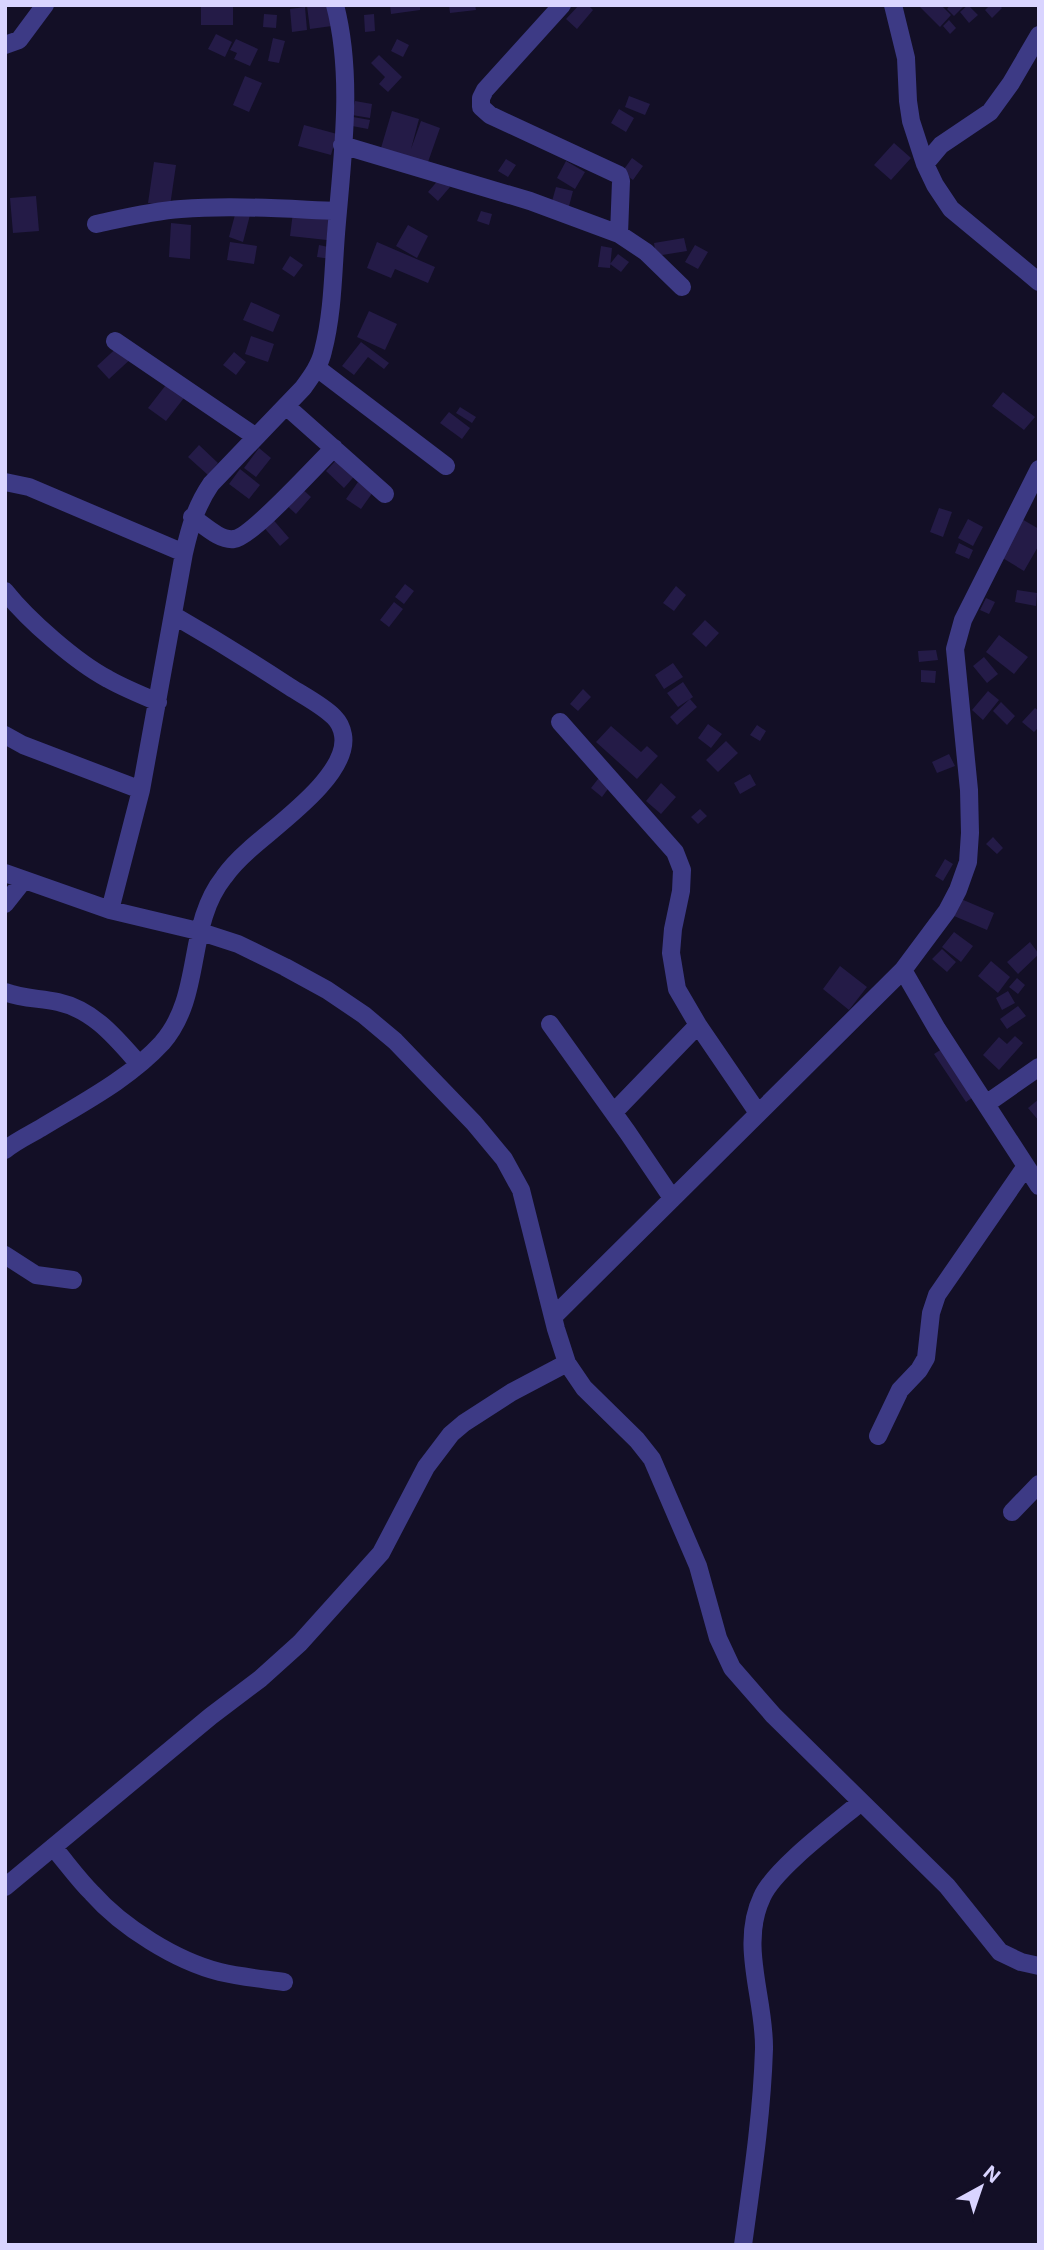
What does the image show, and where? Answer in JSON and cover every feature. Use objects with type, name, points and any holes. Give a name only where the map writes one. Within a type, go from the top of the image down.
[{"type":"street","points":[[5,45],[19,40],[45,5]]},
{"type":"street","points":[[110,910],[141,790],[192,517],[211,484],[303,388],[317,368],[323,352],[331,301],[342,145],[344,50],[335,5]]},
{"type":"street","points":[[562,5],[485,90],[481,107],[490,115],[619,176],[619,234]]},
{"type":"street","points":[[893,5],[906,58],[911,121],[925,164],[941,196],[951,209],[1039,282]]},
{"type":"street","points":[[925,164],[942,145],[990,112],[1011,83],[1039,35]]},
{"type":"street","points":[[342,145],[530,201],[619,234],[646,252],[682,287]]},
{"type":"street","points":[[96,225],[129,216],[181,209],[225,207],[338,211]]},
{"type":"street","points":[[115,341],[256,437]]},
{"type":"street","points":[[317,368],[446,467]]},
{"type":"street","points":[[286,406],[385,494]]},
{"type":"street","points":[[192,517],[225,539],[240,538],[334,448]]},
{"type":"street","points":[[553,1317],[903,970],[947,911],[968,862],[970,833],[969,790],[955,649],[963,620],[1039,469]]},
{"type":"street","points":[[5,482],[29,487],[184,553]]},
{"type":"street","points":[[5,590],[18,608],[84,663],[107,679],[158,702]]},
{"type":"street","points":[[5,1150],[99,1093],[160,1044],[175,1026],[185,1004],[191,983],[198,931],[221,880],[245,852],[307,799],[335,767],[343,752],[344,737],[335,717],[236,651],[173,615]]},
{"type":"street","points":[[560,722],[675,852],[682,870],[671,953],[677,989],[698,1025],[758,1113]]},
{"type":"street","points":[[5,735],[23,745],[141,790]]},
{"type":"street","points":[[5,873],[110,910],[198,931],[238,944],[285,967],[327,990],[364,1015],[395,1041],[474,1123],[504,1159],[521,1190],[567,1363],[584,1388],[637,1440],[652,1460],[698,1566],[718,1638],[732,1668],[773,1715],[947,1886],[1000,1952],[1021,1962],[1039,1966]]},
{"type":"street","points":[[5,904],[24,880]]},
{"type":"street","points":[[903,970],[937,1029],[1039,1186]]},
{"type":"street","points":[[5,992],[30,999],[60,1002],[89,1014],[139,1063]]},
{"type":"street","points":[[550,1024],[672,1198]]},
{"type":"street","points":[[614,1112],[698,1025]]},
{"type":"street","points":[[986,1104],[1039,1067]]},
{"type":"street","points":[[878,1436],[900,1390],[919,1370],[926,1358],[931,1313],[937,1295],[1026,1166]]},
{"type":"street","points":[[5,1255],[36,1275],[73,1280]]},
{"type":"street","points":[[5,1887],[211,1716],[260,1679],[300,1643],[381,1553],[426,1466],[450,1434],[512,1392],[567,1363]]},
{"type":"street","points":[[1012,1512],[1039,1484]]},
{"type":"street","points":[[743,2245],[760,2111],[763,2061],[761,2009],[752,1947],[755,1912],[763,1894],[776,1878],[861,1802]]},
{"type":"street","points":[[53,1847],[92,1894],[112,1912],[174,1954],[220,1972],[284,1982]]},
{"type":"building","points":[[201,5],[233,5],[233,25],[201,25]]},
{"type":"building","points":[[329,5],[332,26],[310,29],[307,6]]},
{"type":"building","points":[[390,5],[420,5],[420,10],[391,14]]},
{"type":"building","points":[[449,5],[475,5],[476,10],[450,13]]},
{"type":"building","points":[[579,5],[588,5],[593,10],[577,29],[566,19]]},
{"type":"building","points":[[918,5],[941,5],[951,15],[940,27]]},
{"type":"building","points":[[950,5],[965,5],[954,16],[947,9]]},
{"type":"building","points":[[968,5],[978,15],[969,23],[960,12]]},
{"type":"building","points":[[990,5],[999,5],[1002,8],[992,18],[985,10]]},
{"type":"building","points":[[305,7],[307,30],[292,32],[290,9]]},
{"type":"building","points":[[264,14],[277,15],[276,28],[263,27]]},
{"type":"building","points":[[374,14],[375,31],[365,32],[364,15]]},
{"type":"building","points":[[949,20],[956,28],[950,34],[943,26]]},
{"type":"building","points":[[216,34],[232,42],[225,57],[208,49]]},
{"type":"building","points":[[273,38],[285,41],[279,63],[268,61]]},
{"type":"building","points":[[236,39],[258,49],[250,66],[234,59],[237,53],[230,50]]},
{"type":"building","points":[[397,39],[409,45],[403,57],[391,51]]},
{"type":"building","points":[[379,55],[402,77],[388,92],[379,84],[385,77],[371,63]]},
{"type":"building","points":[[245,76],[262,83],[249,112],[233,105]]},
{"type":"building","points":[[629,96],[650,104],[645,115],[625,107]]},
{"type":"building","points":[[355,101],[372,104],[370,118],[352,115]]},
{"type":"building","points":[[619,109],[634,118],[626,132],[611,123]]},
{"type":"building","points":[[392,111],[419,119],[411,149],[421,121],[440,128],[428,162],[381,148]]},
{"type":"building","points":[[353,117],[370,120],[368,129],[352,126]]},
{"type":"building","points":[[304,125],[337,134],[331,155],[298,146]]},
{"type":"building","points":[[894,143],[911,158],[891,180],[874,165]]},
{"type":"building","points":[[632,158],[643,166],[633,180],[622,172]]},
{"type":"building","points":[[506,159],[516,165],[508,177],[498,171]]},
{"type":"building","points":[[566,161],[585,172],[575,189],[557,178]]},
{"type":"building","points":[[154,162],[176,165],[170,206],[148,203]]},
{"type":"building","points":[[440,178],[450,187],[438,201],[428,192]]},
{"type":"building","points":[[556,187],[573,191],[568,210],[551,205]]},
{"type":"building","points":[[36,196],[39,231],[13,233],[10,198]]},
{"type":"building","points":[[236,211],[250,215],[243,242],[229,237]]},
{"type":"building","points":[[481,211],[492,214],[489,225],[477,221]]},
{"type":"building","points":[[293,212],[329,216],[327,240],[290,236]]},
{"type":"building","points":[[171,223],[191,225],[190,259],[169,257]]},
{"type":"building","points":[[408,225],[428,236],[417,258],[396,246]]},
{"type":"building","points":[[684,238],[687,251],[656,256],[654,243]]},
{"type":"building","points":[[230,242],[257,246],[254,264],[227,260]]},
{"type":"building","points":[[377,242],[435,267],[428,283],[395,269],[391,278],[367,268]]},
{"type":"building","points":[[319,245],[333,248],[331,259],[317,257]]},
{"type":"building","points":[[695,245],[708,252],[698,269],[685,262]]},
{"type":"building","points":[[601,246],[612,248],[610,268],[598,267]]},
{"type":"building","points":[[618,254],[629,262],[621,272],[610,264]]},
{"type":"building","points":[[290,256],[303,265],[294,277],[282,269]]},
{"type":"building","points":[[251,302],[280,315],[273,332],[243,320]]},
{"type":"building","points":[[369,311],[397,324],[385,350],[357,337]]},
{"type":"building","points":[[251,336],[274,344],[268,362],[245,354]]},
{"type":"building","points":[[123,342],[135,355],[109,379],[97,366]]},
{"type":"building","points":[[361,342],[389,363],[384,369],[368,357],[354,375],[342,366]]},
{"type":"building","points":[[234,352],[246,362],[236,375],[223,365]]},
{"type":"building","points":[[169,381],[187,394],[166,421],[148,408]]},
{"type":"building","points":[[1003,392],[1035,417],[1024,430],[992,406]]},
{"type":"building","points":[[460,407],[476,417],[472,423],[456,413]]},
{"type":"building","points":[[449,412],[470,428],[462,439],[440,423]]},
{"type":"building","points":[[199,445],[218,463],[208,475],[188,457]]},
{"type":"building","points":[[259,448],[271,458],[256,477],[244,468]]},
{"type":"building","points":[[341,455],[358,472],[344,488],[326,471]]},
{"type":"building","points":[[240,469],[260,485],[249,499],[229,484]]},
{"type":"building","points":[[358,482],[373,492],[361,509],[346,499]]},
{"type":"building","points":[[298,485],[311,497],[296,514],[283,502]]},
{"type":"building","points":[[939,508],[952,512],[943,537],[930,532]]},
{"type":"building","points":[[270,516],[289,538],[280,546],[261,524]]},
{"type":"building","points":[[1020,518],[1039,529],[1039,545],[1024,571],[996,554]]},
{"type":"building","points":[[968,519],[983,527],[973,546],[958,538]]},
{"type":"building","points":[[959,543],[973,550],[969,559],[955,553]]},
{"type":"building","points":[[405,584],[414,591],[404,604],[395,597]]},
{"type":"building","points":[[676,586],[686,595],[674,611],[663,603]]},
{"type":"building","points":[[1017,590],[1037,593],[1036,606],[1015,602]]},
{"type":"building","points":[[986,598],[995,602],[989,614],[980,610]]},
{"type":"building","points":[[394,602],[403,609],[389,627],[380,620]]},
{"type":"building","points":[[705,620],[719,633],[706,647],[692,634]]},
{"type":"building","points":[[999,635],[1028,657],[1014,674],[986,652]]},
{"type":"building","points":[[936,650],[938,660],[919,662],[918,651]]},
{"type":"building","points":[[984,657],[998,674],[987,683],[973,666]]},
{"type":"building","points":[[673,663],[683,677],[664,689],[655,675]]},
{"type":"building","points":[[921,670],[936,671],[935,683],[921,682]]},
{"type":"building","points":[[683,682],[693,697],[678,707],[667,693]]},
{"type":"building","points":[[583,689],[591,697],[578,711],[570,704]]},
{"type":"building","points":[[988,691],[999,700],[983,720],[972,710]]},
{"type":"building","points":[[690,699],[697,707],[677,725],[670,717]]},
{"type":"building","points":[[1001,702],[1015,716],[1007,725],[993,711]]},
{"type":"building","points":[[1035,708],[1039,711],[1039,727],[1034,732],[1022,722]]},
{"type":"building","points":[[708,724],[722,734],[711,748],[698,738]]},
{"type":"building","points":[[757,725],[766,731],[760,741],[750,735]]},
{"type":"building","points":[[611,726],[641,752],[647,746],[658,756],[637,779],[596,742]]},
{"type":"building","points":[[726,741],[738,753],[718,772],[706,760]]},
{"type":"building","points":[[949,754],[955,766],[937,773],[932,762]]},
{"type":"building","points":[[605,770],[616,778],[602,797],[591,788]]},
{"type":"building","points":[[750,774],[756,785],[740,794],[734,783]]},
{"type":"building","points":[[661,783],[676,797],[661,814],[646,801]]},
{"type":"building","points":[[700,809],[707,816],[698,824],[691,817]]},
{"type":"building","points":[[993,837],[1003,848],[997,854],[986,844]]},
{"type":"building","points":[[945,859],[953,864],[943,881],[935,876]]},
{"type":"building","points":[[961,899],[994,913],[987,930],[954,916]]},
{"type":"building","points":[[954,932],[973,946],[961,962],[942,947]]},
{"type":"building","points":[[1030,942],[1039,954],[1018,974],[1007,962]]},
{"type":"building","points":[[942,949],[956,962],[947,972],[932,959]]},
{"type":"building","points":[[991,961],[1010,977],[998,993],[978,976]]},
{"type":"building","points":[[840,966],[867,987],[849,1010],[823,989]]},
{"type":"building","points":[[1017,978],[1025,985],[1018,994],[1009,987]]},
{"type":"building","points":[[1008,991],[1015,1003],[1002,1010],[996,998]]},
{"type":"building","points":[[1018,1006],[1026,1016],[1007,1029],[1000,1019]]},
{"type":"building","points":[[1015,1036],[1023,1043],[999,1070],[983,1055],[999,1037],[1007,1044]]},
{"type":"building","points":[[953,1042],[985,1089],[966,1102],[934,1054]]},
{"type":"building","points":[[1039,1099],[1039,1121],[1028,1108]]}]
